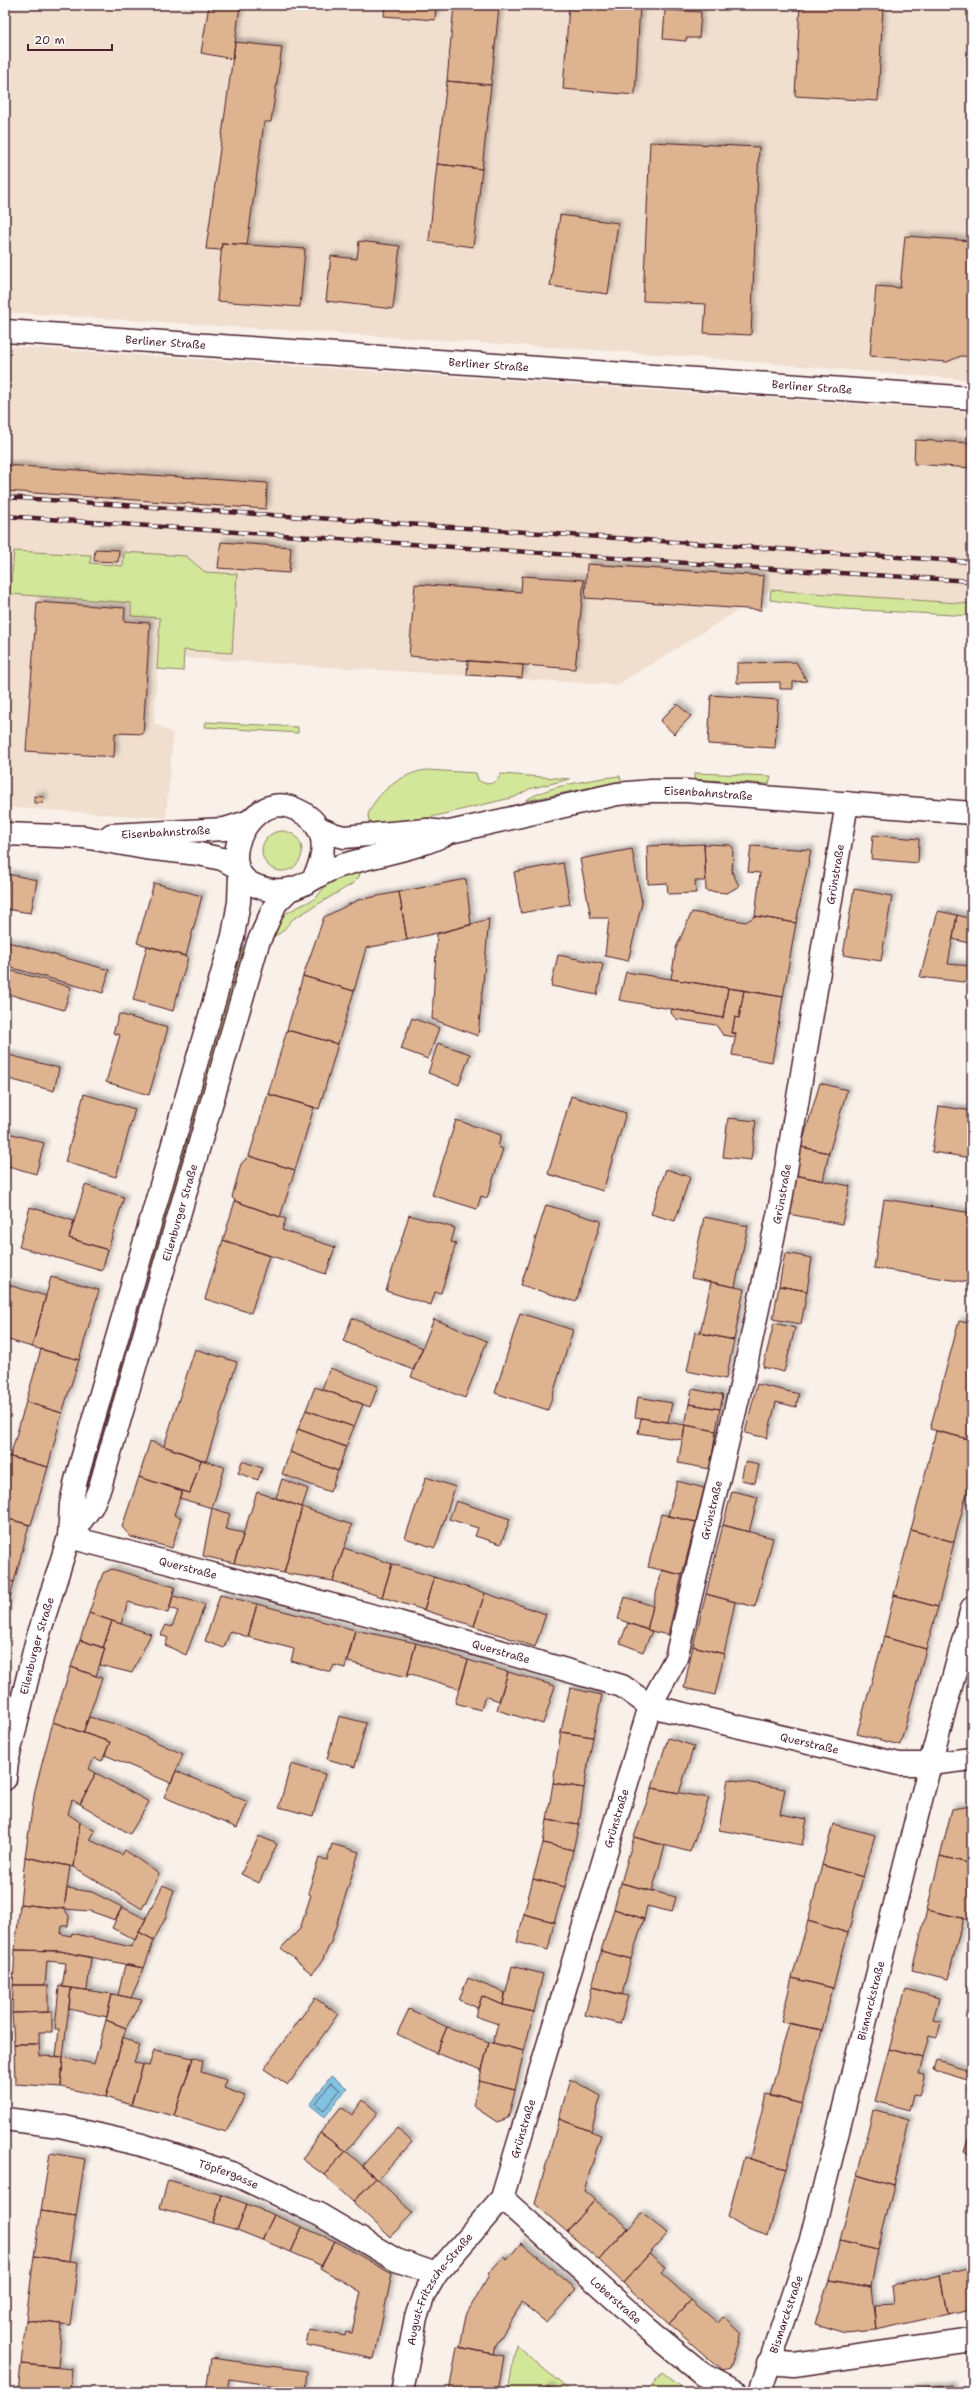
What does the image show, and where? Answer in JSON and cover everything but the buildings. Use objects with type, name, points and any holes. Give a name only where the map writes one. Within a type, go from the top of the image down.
[{"type":"street","name":"Berliner Straße","points":[[5,331],[972,398]]},
{"type":"street","name":"Eisenbahnstraße","points":[[84,837],[145,848],[199,854],[222,859],[238,870],[249,883],[262,889],[276,891],[302,886],[314,877],[336,867],[429,844],[450,832],[617,794],[651,790],[972,813]]},
{"type":"street","name":"Grünstraße","points":[[502,2198],[650,1706],[676,1658],[747,1362],[780,1206],[847,803]]},
{"type":"street","name":"Eisenbahnstraße","points":[[5,834],[84,837],[145,832],[225,829],[247,822],[255,815],[266,809],[286,806],[310,818],[323,838],[324,851],[321,864],[314,877]]},
{"type":"street","points":[[238,870],[236,852],[247,822]]},
{"type":"street","name":"Eisenbahnstraße","points":[[317,827],[344,837],[426,830],[450,832]]},
{"type":"street","name":"Eilenburger Straße","points":[[6,1767],[36,1643],[68,1537],[71,1504],[76,1480],[233,936],[239,902],[238,870]]},
{"type":"street","name":"Eilenburger Straße","points":[[68,1537],[92,1506],[100,1487],[258,943],[276,903],[290,889]]},
{"type":"street","name":"Querstraße","points":[[68,1537],[398,1622],[622,1686],[650,1706],[899,1764],[930,1764],[972,1759]]},
{"type":"street","name":"Bismarckstraße","points":[[760,2392],[768,2363],[810,2243],[930,1764],[972,1608]]},
{"type":"street","name":"Töpfergasse","points":[[5,2119],[60,2126],[142,2145],[234,2174],[320,2215],[396,2260],[436,2274]]},
{"type":"street","name":"August-Fritzsche-Straße","points":[[402,2392],[416,2318],[424,2295],[436,2274],[502,2198]]},
{"type":"street","name":"Loberstraße","points":[[502,2198],[648,2329],[704,2375],[737,2392]]},
{"type":"street","points":[[768,2363],[794,2365],[972,2340]]},
{"type":"shaded area","points":[[5,5],[972,5],[972,380],[658,354],[5,312]]},
{"type":"shaded area","points":[[5,346],[972,412],[972,604],[771,590],[617,685],[158,656],[154,723],[173,734],[166,818],[5,807]]},
{"type":"green space","points":[[14,551],[91,555],[90,563],[123,566],[124,552],[186,556],[205,572],[237,574],[232,653],[184,650],[183,671],[157,669],[160,618],[131,616],[131,603],[10,594]]},
{"type":"green space","points":[[771,590],[972,604],[972,616],[843,609],[770,600]]},
{"type":"green space","points":[[206,722],[298,727],[298,733],[205,727]]},
{"type":"green space","points":[[427,770],[476,773],[478,780],[488,784],[497,780],[501,774],[570,779],[529,789],[515,797],[423,819],[370,828],[368,815],[377,799],[400,779]]},
{"type":"green space","points":[[695,773],[771,776],[769,784],[694,779]]},
{"type":"green space","points":[[620,776],[621,781],[525,801],[557,787],[584,781]]},
{"type":"green space","points":[[286,831],[293,834],[299,840],[302,851],[301,859],[293,868],[286,871],[278,871],[271,868],[263,859],[262,847],[265,840],[274,832]]},
{"type":"green space","points":[[361,870],[359,877],[352,884],[293,919],[283,931],[277,935],[269,935],[277,922],[288,912],[316,898],[331,879]]},
{"type":"green space","points":[[239,946],[249,949],[198,1125],[188,1122]]},
{"type":"green space","points":[[185,1135],[194,1137],[152,1276],[146,1275]]},
{"type":"green space","points":[[125,1340],[134,1343],[94,1477],[86,1475]]},
{"type":"green space","points":[[516,2345],[571,2392],[508,2392]]},
{"type":"green space","points":[[662,2373],[687,2392],[646,2392]]},
{"type":"water","points":[[331,2076],[347,2088],[325,2117],[310,2105]]},
{"type":"railway","points":[[5,497],[972,562]]},
{"type":"railway","points":[[5,516],[774,569],[972,581]]}]
